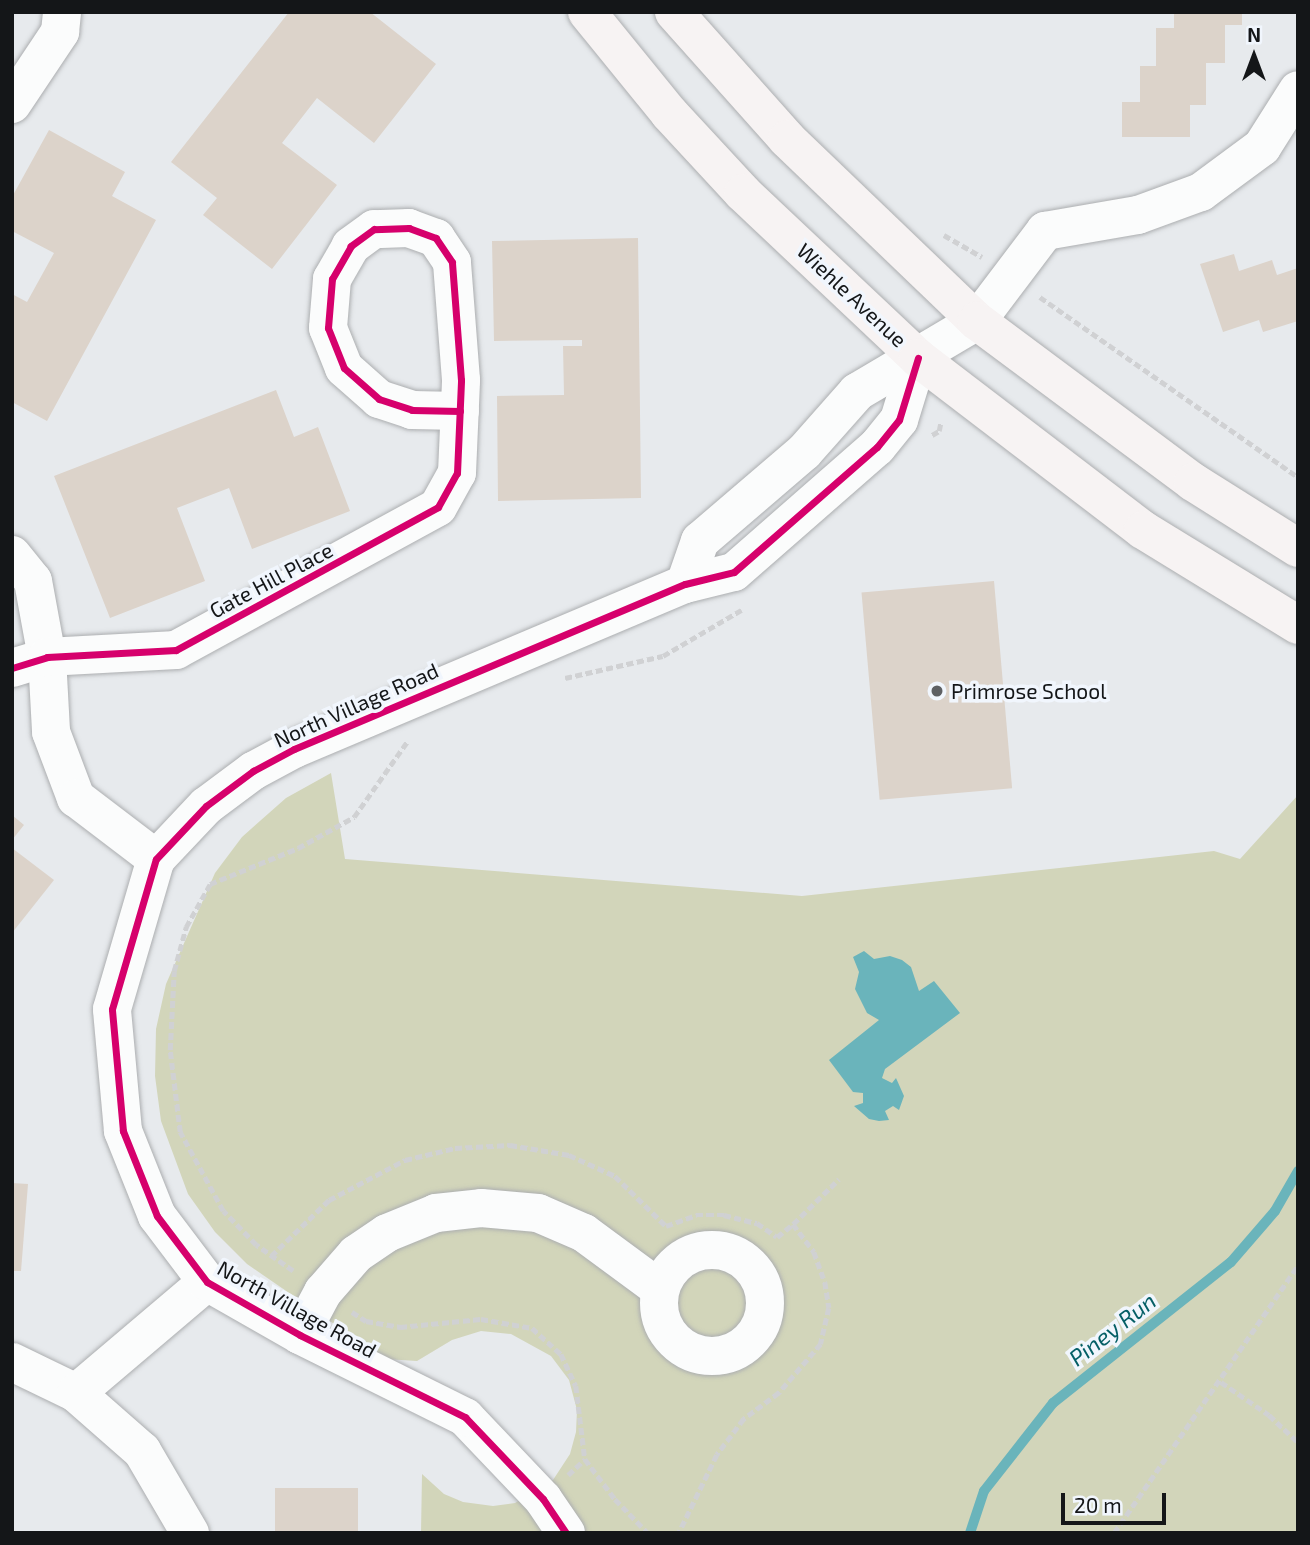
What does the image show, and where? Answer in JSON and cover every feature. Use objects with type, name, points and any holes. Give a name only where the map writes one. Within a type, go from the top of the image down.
[{"type":"main road","name":"Wiehle Avenue","points":[[587,12],[669,113],[743,193],[918,358],[1143,530],[1298,625]]},
{"type":"main road","points":[[674,12],[786,139],[977,321],[1193,482],[1298,548]]},
{"type":"street","points":[[12,104],[60,32],[62,12]]},
{"type":"street","points":[[685,583],[700,541],[804,452],[857,392],[977,321],[1045,231],[1138,215],[1201,191],[1262,147],[1298,90]]},
{"type":"street","name":"Gate Hill Place","points":[[30,662],[176,650],[438,506],[457,473],[460,411],[452,262],[436,238],[409,228],[374,229],[351,246],[332,279],[328,328],[344,368],[379,399],[412,410],[460,411]]},
{"type":"street","name":"North Village Road","points":[[566,1533],[543,1499],[465,1416],[300,1335],[207,1282],[157,1216],[123,1131],[112,1009],[156,859],[206,806],[253,771],[294,749],[685,583],[734,572],[877,447],[900,420],[918,358]]},
{"type":"street","points":[[12,555],[33,581],[30,662],[51,732],[76,798],[156,859]]},
{"type":"street","points":[[300,1335],[323,1292],[356,1254],[387,1233],[436,1213],[481,1208],[538,1213],[584,1233],[660,1289]]},
{"type":"street","points":[[76,1393],[207,1282]]},
{"type":"street","points":[[12,1362],[76,1393],[142,1451],[190,1533]]},
{"type":"path","points":[[1013,275],[1257,453],[1298,477]]},
{"type":"path","points":[[412,735],[354,817],[298,848],[210,884],[186,926],[174,971],[172,1086],[180,1132],[202,1179],[223,1211],[256,1245],[366,1321],[400,1327],[481,1319],[532,1328],[561,1353],[576,1386],[585,1459],[615,1499],[648,1533]]},
{"type":"path","points":[[679,1533],[717,1455],[744,1419],[779,1393],[821,1344],[829,1308],[825,1282],[814,1252],[795,1226],[839,1179]]},
{"type":"path","points":[[1114,1533],[1221,1381],[1298,1265]]},
{"type":"path","points":[[1221,1381],[1269,1415],[1298,1443]]},
{"type":"green space","points":[[331,773],[345,859],[802,896],[1214,851],[1240,859],[1298,795],[1298,1533],[421,1533],[422,1474],[444,1494],[463,1502],[493,1506],[515,1503],[553,1480],[570,1454],[576,1432],[577,1410],[569,1380],[551,1356],[511,1334],[481,1331],[452,1340],[417,1361],[385,1359],[247,1264],[215,1232],[188,1194],[161,1121],[155,1076],[156,1029],[166,984],[215,873],[242,837],[286,798]]},
{"type":"water","points":[[864,951],[874,959],[890,956],[902,960],[911,967],[919,991],[934,981],[960,1013],[885,1069],[882,1078],[892,1083],[896,1078],[904,1096],[899,1110],[893,1106],[885,1111],[889,1120],[869,1119],[854,1106],[863,1103],[863,1093],[853,1092],[829,1060],[879,1020],[867,1013],[855,989],[859,972],[853,957]]},
{"type":"building","points":[[289,12],[370,12],[436,64],[374,143],[317,98],[282,143],[337,185],[272,269],[203,215],[217,198],[171,162]]},
{"type":"building","points":[[1174,12],[1242,12],[1242,25],[1225,25],[1225,63],[1206,63],[1206,105],[1190,105],[1190,137],[1122,137],[1122,102],[1140,102],[1140,66],[1156,66],[1156,28],[1174,28]]},
{"type":"building","points":[[49,130],[125,172],[112,196],[156,220],[47,421],[12,402],[12,294],[27,302],[54,253],[12,231],[12,197]]},
{"type":"building","points":[[638,238],[641,498],[498,501],[497,396],[564,395],[563,346],[582,346],[582,340],[494,341],[492,241]]},
{"type":"building","points":[[1234,254],[1239,271],[1272,260],[1277,275],[1298,268],[1298,321],[1263,332],[1259,320],[1223,332],[1200,264]]},
{"type":"building","points":[[276,390],[294,437],[318,427],[350,511],[252,549],[229,488],[177,508],[205,581],[110,618],[54,476]]},
{"type":"building","name":"Primrose School","points":[[994,581],[1012,788],[880,800],[862,593]]},
{"type":"building","points":[[12,815],[24,825],[12,840]]},
{"type":"building","points":[[12,848],[54,880],[12,933]]},
{"type":"building","points":[[12,1183],[28,1184],[21,1271],[12,1271]]},
{"type":"building","points":[[275,1488],[358,1488],[358,1533],[275,1533]]},
{"type":"waterway","name":"Piney Run","points":[[970,1533],[984,1491],[1053,1403],[1231,1262],[1275,1211],[1298,1171]]},
{"type":"cycle path","points":[[12,668],[47,657],[176,650],[438,507],[457,473],[461,380],[452,262],[436,238],[409,228],[374,229],[351,246],[332,279],[328,328],[344,368],[379,399],[412,410],[460,411]]},
{"type":"cycle path","points":[[566,1533],[543,1499],[465,1417],[300,1335],[207,1282],[157,1216],[123,1131],[112,1009],[156,859],[206,806],[253,771],[294,749],[685,584],[734,572],[877,447],[899,420],[918,358]]},
{"type":"place","name":"Primrose School","points":[[937,691]]}]
